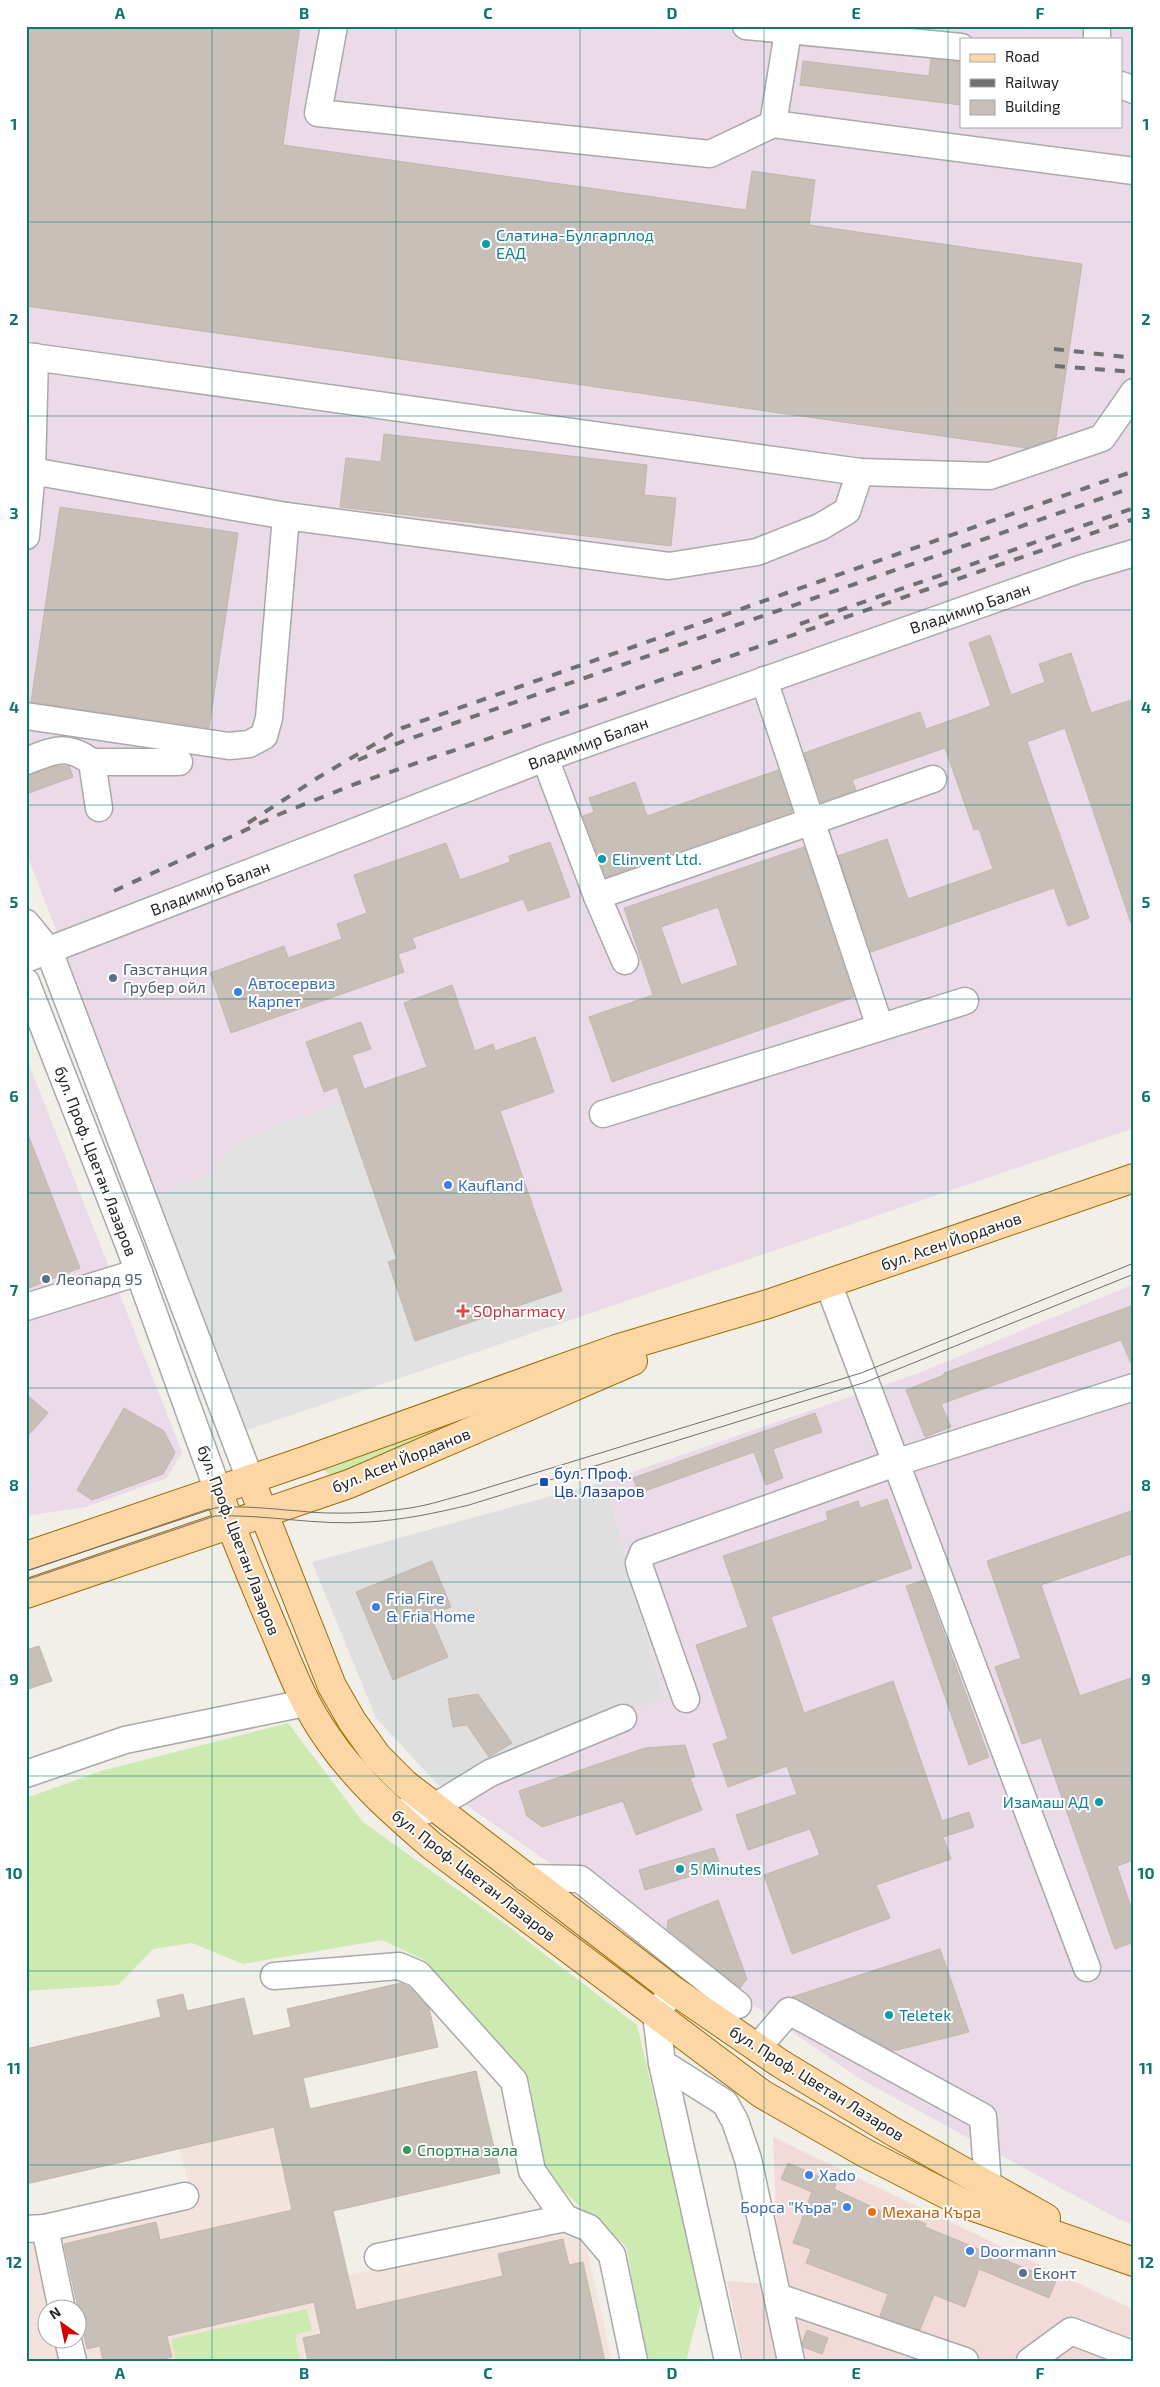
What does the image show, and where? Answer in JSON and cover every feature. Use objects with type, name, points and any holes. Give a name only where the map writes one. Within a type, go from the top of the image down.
[{"type":"main road","name":"бул. Асен Йорданов","points":[[26,1556],[250,1479],[616,1349],[768,1304],[1134,1178]]},
{"type":"main road","name":"бул. Асен Йорданов","points":[[26,1594],[349,1484],[768,1304]]},
{"type":"main road","name":"бул. Проф. Цветан Лазаров","points":[[250,1479],[332,1686],[352,1721],[378,1756],[405,1784],[673,1990],[757,2048],[892,2131],[988,2186],[1123,2258]]},
{"type":"main road","name":"бул. Проф. Цветан Лазаров","points":[[218,1490],[230,1524],[305,1703],[327,1738],[355,1775],[432,1846],[762,2094],[865,2153],[965,2204],[1123,2258]]},
{"type":"street","points":[[334,26],[318,113],[710,154],[773,124],[1134,171]]},
{"type":"street","points":[[746,26],[960,48]]},
{"type":"street","points":[[773,124],[789,29]]},
{"type":"street","points":[[1122,85],[1134,90]]},
{"type":"street","points":[[26,536],[32,471],[31,356],[860,472],[990,476],[1102,438],[1134,392]]},
{"type":"street","points":[[32,471],[286,516],[669,566],[757,552],[820,527],[847,512],[860,472]]},
{"type":"street","points":[[26,716],[229,746],[249,744],[264,736],[269,718],[286,516]]},
{"type":"street","name":"Владимир Балан","points":[[38,955],[545,758],[1080,569],[1134,553]]},
{"type":"street","points":[[764,680],[880,1027]]},
{"type":"street","points":[[26,761],[58,749],[78,752],[92,762],[179,762]]},
{"type":"street","points":[[545,758],[597,896],[626,961]]},
{"type":"street","points":[[92,762],[99,808]]},
{"type":"street","points":[[597,896],[934,779]]},
{"type":"street","name":"бул. Проф. Цветан Лазаров","points":[[26,923],[250,1479]]},
{"type":"street","name":"бул. Проф. Цветан Лазаров","points":[[26,982],[139,1272],[218,1490]]},
{"type":"street","points":[[603,1114],[965,1001]]},
{"type":"street","points":[[26,1307],[139,1272]]},
{"type":"street","points":[[828,1283],[898,1462],[1087,1968]]},
{"type":"street","points":[[686,1699],[640,1568],[639,1563],[644,1553],[898,1462],[1134,1387]]},
{"type":"street","points":[[26,1774],[125,1740],[305,1703]]},
{"type":"street","points":[[392,1811],[414,1814],[434,1808],[490,1774],[623,1718]]},
{"type":"street","points":[[525,1878],[580,1879],[738,2005]]},
{"type":"street","points":[[274,1976],[398,1966],[418,1974],[514,2080],[532,2171],[565,2218],[589,2228],[612,2255],[634,2361]]},
{"type":"street","points":[[673,1990],[656,2014],[662,2063],[723,2354]]},
{"type":"street","points":[[757,2048],[789,2011],[982,2117],[988,2186]]},
{"type":"street","points":[[662,2063],[725,2103],[735,2121],[748,2158],[791,2361]]},
{"type":"street","points":[[59,2300],[36,2229],[185,2196]]},
{"type":"street","points":[[378,2257],[565,2218]]},
{"type":"street","points":[[778,2297],[965,2361]]},
{"type":"street","points":[[1030,2361],[1071,2331],[1134,2355]]},
{"type":"shaded area","points":[[26,26],[1134,26],[1134,1128],[247,1430],[26,852]]},
{"type":"shaded area","points":[[26,1057],[182,1452],[167,1478],[86,1507],[26,1516]]},
{"type":"shaded area","points":[[342,1101],[397,1259],[388,1263],[415,1341],[562,1291],[573,1319],[247,1430],[157,1195],[208,1174],[239,1141]]},
{"type":"shaded area","points":[[1134,1284],[1134,2225],[1118,2219],[860,2079],[439,1786],[664,1698],[606,1481],[919,1373]]},
{"type":"shaded area","points":[[606,1481],[664,1699],[439,1786],[376,1718],[312,1562]]},
{"type":"shaded area","points":[[274,2127],[306,2282],[583,2230],[612,2361],[26,2361],[26,2245],[47,2243],[194,2207],[180,2149]]},
{"type":"shaded area","name":"Борса \"Къра\"","points":[[773,2137],[1134,2310],[1134,2361],[744,2361],[727,2281],[779,2285]]},
{"type":"green space","points":[[591,1367],[333,1478],[323,1469],[524,1392]]},
{"type":"green space","points":[[288,1723],[363,1822],[500,1920],[637,2025],[702,2299],[686,2361],[647,2361],[626,2246],[586,2213],[542,2169],[530,2082],[456,2001],[426,1961],[382,1940],[243,1964],[192,1943],[153,1949],[118,1985],[26,1991],[26,1798],[101,1771]]},
{"type":"green space","points":[[307,2309],[312,2330],[295,2335],[300,2361],[176,2361],[171,2339]]},
{"type":"building","name":"Слатина-Булгарплод ЕАД","points":[[26,26],[300,26],[283,145],[746,210],[752,171],[815,180],[809,225],[1082,264],[1056,438],[1026,448],[26,306]]},
{"type":"building","points":[[931,59],[960,62],[960,105],[800,85],[803,61],[929,76]]},
{"type":"building","points":[[384,434],[647,465],[644,495],[676,498],[671,546],[340,507],[346,458],[381,462]]},
{"type":"building","points":[[60,507],[238,533],[209,728],[31,702]]},
{"type":"building","points":[[990,635],[1011,695],[1045,682],[1039,664],[1071,653],[1091,713],[1134,699],[1134,922],[1131,923],[1065,728],[1027,742],[1089,918],[1068,926],[1054,888],[871,952],[838,856],[887,839],[908,899],[993,869],[979,829],[974,830],[945,748],[852,780],[856,790],[821,802],[804,753],[920,712],[926,729],[991,706],[969,643]]},
{"type":"building","points":[[56,766],[69,766],[73,777],[26,794],[26,776]]},
{"type":"building","points":[[778,770],[792,812],[606,877],[583,816],[594,812],[589,798],[635,782],[647,816]]},
{"type":"building","points":[[550,842],[570,897],[528,911],[523,899],[412,938],[416,948],[398,954],[404,972],[231,1033],[210,973],[284,946],[288,958],[342,939],[337,924],[367,913],[354,875],[446,843],[460,880],[510,862],[509,856]]},
{"type":"building","points":[[804,847],[854,997],[612,1082],[589,1017],[653,995],[624,908]],"holes":[[[718,907],[738,965],[681,985],[661,927]]]},
{"type":"building","name":"Kaufland","points":[[452,985],[475,1051],[493,1044],[495,1051],[535,1037],[554,1092],[500,1111],[562,1291],[415,1341],[388,1262],[397,1259],[337,1087],[324,1092],[306,1042],[361,1022],[371,1049],[352,1055],[364,1089],[427,1067],[404,1003]]},
{"type":"building","points":[[26,1133],[80,1268],[26,1289]]},
{"type":"building","points":[[1134,1305],[1134,1370],[1121,1340],[941,1404],[951,1427],[925,1437],[906,1390],[944,1375],[944,1373]]},
{"type":"building","points":[[26,1394],[48,1413],[26,1438]]},
{"type":"building","points":[[124,1408],[164,1431],[175,1453],[163,1474],[92,1500],[77,1490]]},
{"type":"building","points":[[815,1413],[822,1432],[773,1449],[783,1478],[766,1485],[754,1452],[639,1493],[633,1478]]},
{"type":"building","points":[[887,1499],[912,1568],[771,1617],[804,1713],[893,1681],[942,1821],[969,1812],[974,1827],[943,1837],[951,1859],[876,1885],[890,1918],[792,1954],[764,1875],[820,1855],[810,1829],[748,1850],[736,1815],[797,1794],[787,1766],[728,1787],[713,1744],[728,1739],[696,1645],[748,1627],[723,1556],[828,1520],[826,1512],[858,1501],[860,1508]]},
{"type":"building","name":"Изамаш АД","points":[[1134,1510],[1134,1553],[1041,1585],[1080,1696],[1134,1677],[1134,1860],[1117,1866],[1134,1916],[1134,1942],[1115,1949],[1041,1738],[1022,1744],[995,1667],[1021,1658],[987,1561]]},
{"type":"building","points":[[432,1561],[451,1607],[430,1615],[448,1657],[393,1680],[356,1592]]},
{"type":"building","points":[[924,1580],[989,1757],[969,1765],[906,1586]]},
{"type":"building","points":[[39,1646],[52,1681],[26,1690],[26,1650]]},
{"type":"building","points":[[478,1694],[512,1743],[489,1757],[467,1725],[453,1727],[448,1699]]},
{"type":"building","points":[[685,1745],[695,1777],[690,1778],[702,1810],[636,1835],[623,1801],[542,1827],[527,1816],[519,1791],[645,1748]]},
{"type":"building","name":"5 Minutes","points":[[714,1848],[721,1867],[645,1890],[639,1870]]},
{"type":"building","points":[[718,1900],[747,1979],[740,1988],[667,1929],[668,1920]]},
{"type":"building","name":"Teletek","points":[[940,1949],[969,2032],[893,2051],[792,1997]]},
{"type":"building","points":[[401,1983],[409,1987],[429,2008],[438,2047],[303,2078],[310,2109],[476,2071],[500,2173],[333,2211],[356,2310],[503,2276],[498,2254],[563,2239],[569,2265],[583,2262],[605,2361],[308,2361],[303,2338],[321,2334],[314,2302],[167,2336],[172,2357],[156,2361],[103,2361],[100,2346],[88,2349],[88,2300],[76,2300],[64,2244],[156,2222],[160,2240],[292,2210],[274,2127],[26,2184],[26,2049],[161,2017],[157,2000],[183,1994],[187,2011],[244,1998],[253,2036],[291,2027],[287,2009]]},
{"type":"building","points":[[788,2163],[836,2184],[834,2189],[900,2220],[903,2214],[926,2224],[925,2227],[1056,2281],[1049,2298],[979,2269],[965,2307],[934,2295],[920,2330],[880,2316],[888,2294],[806,2263],[811,2249],[793,2243],[812,2192],[781,2179]]},
{"type":"building","points":[[807,2330],[828,2338],[822,2354],[803,2347],[802,2343]]},
{"type":"tram line","points":[[26,1571],[215,1508],[246,1507],[326,1513],[369,1512],[418,1507],[470,1493],[861,1373],[1134,1263]]},
{"type":"tram line","points":[[26,1580],[215,1516],[349,1523],[394,1520],[469,1505],[866,1382],[1134,1274]]},
{"type":"railway","points":[[1054,349],[1134,358]]},
{"type":"railway","points":[[1055,366],[1134,372]]},
{"type":"railway","points":[[248,823],[319,777],[402,728],[1134,471]]},
{"type":"railway","points":[[358,760],[406,740],[1134,487]]},
{"type":"railway","points":[[800,624],[1134,508]]},
{"type":"railway","points":[[114,891],[280,814],[355,784],[1134,519]]},
{"type":"place","name":"Слатина-Булгарплод ЕАД","points":[[486,244]]},
{"type":"place","name":"Elinvent Ltd.","points":[[602,859]]},
{"type":"place","name":"Газстанция Грубер ойл","points":[[113,978]]},
{"type":"place","name":"Автосервиз Карпет","points":[[238,992]]},
{"type":"place","name":"Kaufland","points":[[448,1185]]},
{"type":"place","name":"Леопард 95","points":[[46,1279]]},
{"type":"place","name":"SOpharmacy","points":[[463,1311]]},
{"type":"place","name":"бул. Проф. Цв. Лазаров","points":[[544,1482]]},
{"type":"place","name":"Fria Fire & Fria Home","points":[[376,1607]]},
{"type":"place","name":"Изамаш АД","points":[[1099,1802]]},
{"type":"place","name":"5 Minutes","points":[[680,1869]]},
{"type":"place","name":"Teletek","points":[[889,2015]]},
{"type":"place","name":"Спортна зала","points":[[407,2150]]},
{"type":"place","name":"Xado","points":[[809,2175]]},
{"type":"place","name":"Борса \"Къра\"","points":[[847,2207]]},
{"type":"place","name":"Механа Къра","points":[[872,2212]]},
{"type":"place","name":"Doormann","points":[[970,2251]]},
{"type":"place","name":"Еконт","points":[[1023,2273]]}]
